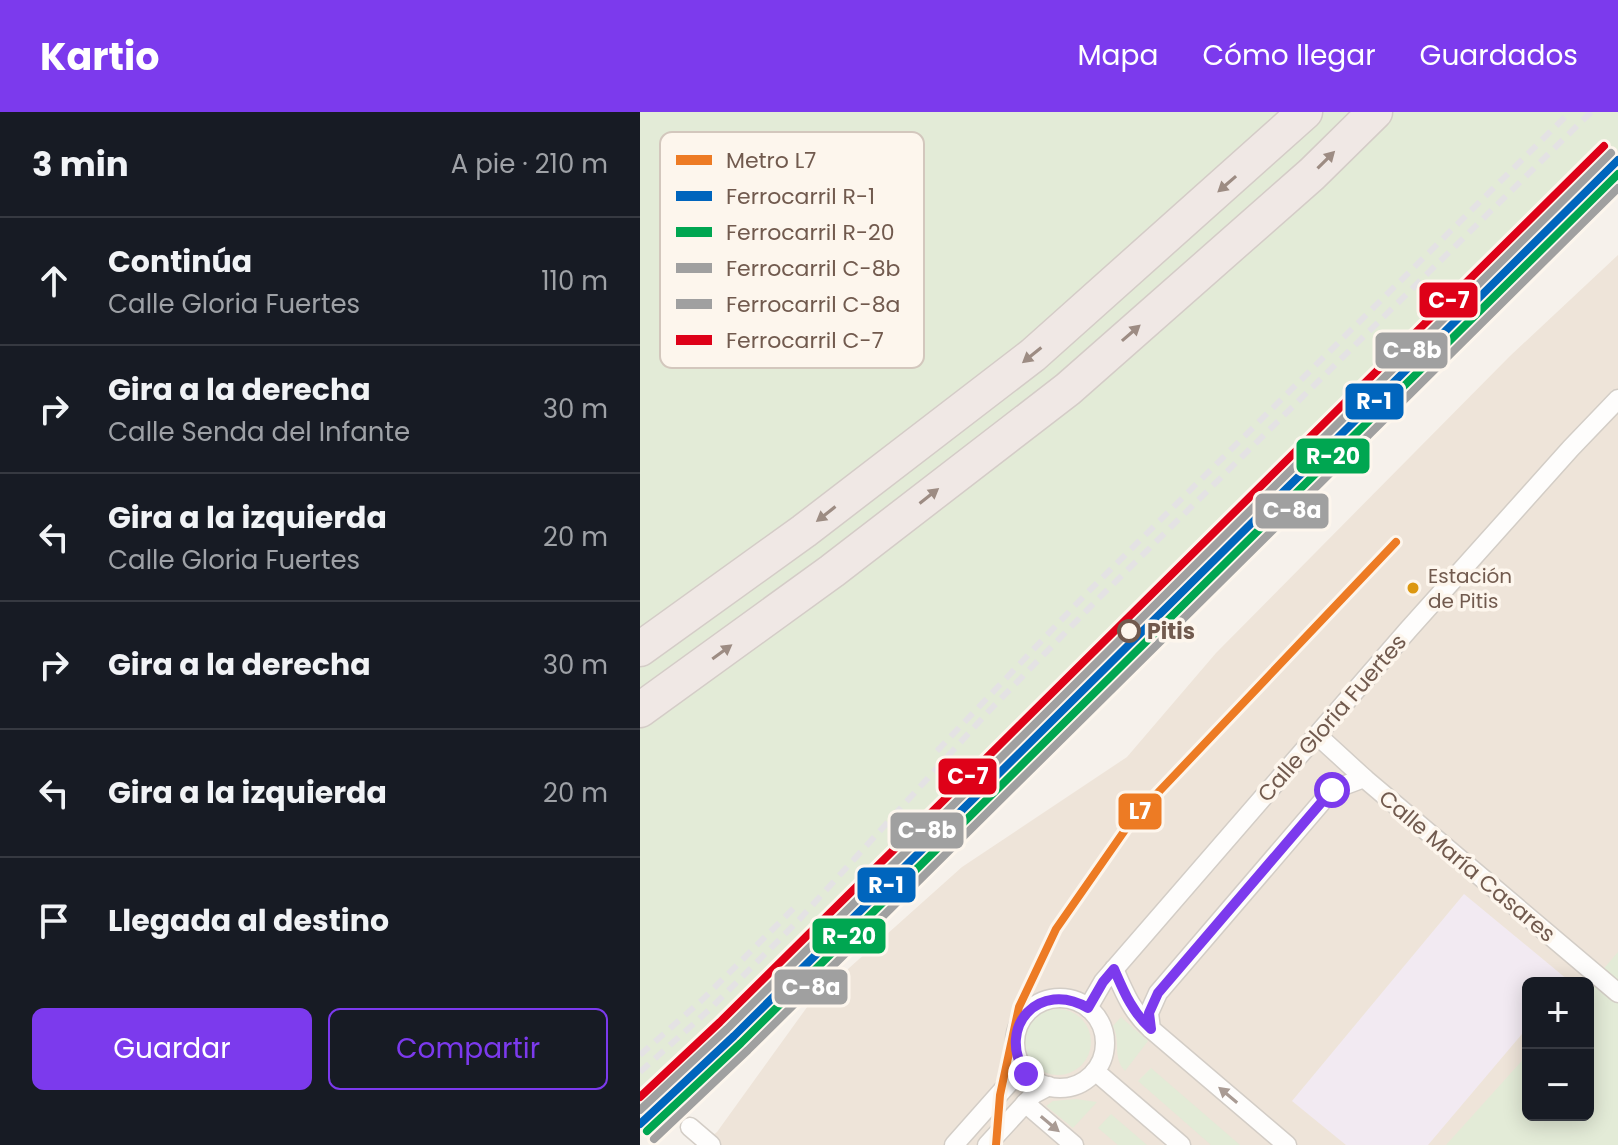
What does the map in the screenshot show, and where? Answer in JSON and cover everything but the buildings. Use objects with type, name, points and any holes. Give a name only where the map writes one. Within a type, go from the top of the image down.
[{"type":"highway","points":[[640,649],[804,531],[1033,355],[1305,112]]},
{"type":"highway","points":[[649,704],[832,571],[1068,389],[1312,174],[1375,112]]},
{"type":"street","name":"Calle Gloria Fuertes","points":[[1088,1008],[1103,982],[1317,735],[1618,399]]},
{"type":"street","name":"Calle María Casares","points":[[1317,735],[1618,993]]},
{"type":"street","points":[[1150,1021],[1158,993],[1332,790],[1364,778]]},
{"type":"street","points":[[1114,969],[1139,1018],[1150,1021],[1287,1145]]},
{"type":"street","points":[[987,1145],[1034,1094],[1049,1086],[1076,1084],[1095,1071],[1103,1056],[1104,1038],[1099,1021],[1088,1008],[1069,999],[1049,1000],[1030,1009],[1015,1033],[1019,1062],[1026,1074],[1049,1086]]},
{"type":"street","points":[[954,1145],[1009,1083],[1019,1062]]},
{"type":"street","points":[[1095,1071],[1181,1145]]},
{"type":"street","points":[[1025,1103],[1074,1145]]},
{"type":"street","points":[[690,1127],[711,1145]]},
{"type":"shaded area","points":[[1618,255],[1618,1145],[701,1145],[717,1132],[810,1003],[962,867],[1127,757],[1216,653],[1510,356]]},
{"type":"shaded area","points":[[1464,894],[1564,977],[1522,977],[1522,1034],[1428,1145],[1346,1145],[1292,1101]]},
{"type":"green space","points":[[640,112],[1618,112],[1618,177],[734,1036],[640,1105]]},
{"type":"green space","points":[[1618,952],[1618,1145],[1446,1145],[1522,1061],[1522,1121],[1594,1121],[1594,980]]},
{"type":"green space","points":[[1058,1009],[1071,1012],[1081,1019],[1088,1029],[1091,1042],[1088,1055],[1081,1065],[1071,1072],[1058,1075],[1045,1072],[1035,1065],[1028,1055],[1025,1042],[1028,1029],[1035,1019],[1045,1012]]},
{"type":"green space","points":[[1121,1017],[1148,1041],[1125,1071],[1119,1060],[1113,1026]]},
{"type":"green space","points":[[1151,1068],[1240,1145],[1211,1145],[1138,1081]]},
{"type":"green space","points":[[1076,1099],[1097,1102],[1073,1128],[1046,1106],[1053,1101]]},
{"type":"green space","points":[[1111,1114],[1147,1145],[1118,1145],[1098,1128]]},
{"type":"railway","points":[[937,751],[1085,595],[1570,112]]},
{"type":"railway","points":[[640,1072],[709,1010],[797,922],[988,712],[1094,603],[1591,112]]},
{"type":"railway","points":[[640,1055],[701,1001],[797,905]]},
{"type":"metro line","name":"L7","points":[[996,1145],[1000,1095],[1019,1007],[1056,929],[1132,820],[1396,542]]},
{"type":"rail line","name":"C-7","points":[[640,1097],[720,1022],[1604,146]]},
{"type":"rail line","name":"C-8b","points":[[640,1110],[727,1029],[1611,153]]},
{"type":"rail line","name":"R-1","points":[[640,1124],[734,1036],[1618,160]]},
{"type":"rail line","name":"R-20","points":[[647,1131],[741,1043],[1618,174]]},
{"type":"rail line","name":"C-8a","points":[[654,1139],[748,1050],[1618,188]]},
{"type":"place","name":"Estación de Pitis","points":[[1413,588]]},
{"type":"place","name":"Pitis","points":[[1129,631]]},
{"type":"route","points":[[1026,1074],[1015,1046],[1015,1033],[1023,1017],[1030,1009],[1049,1000],[1069,999],[1088,1008],[1114,969],[1128,1001],[1151,1029],[1149,1013],[1158,993],[1332,790]]}]
